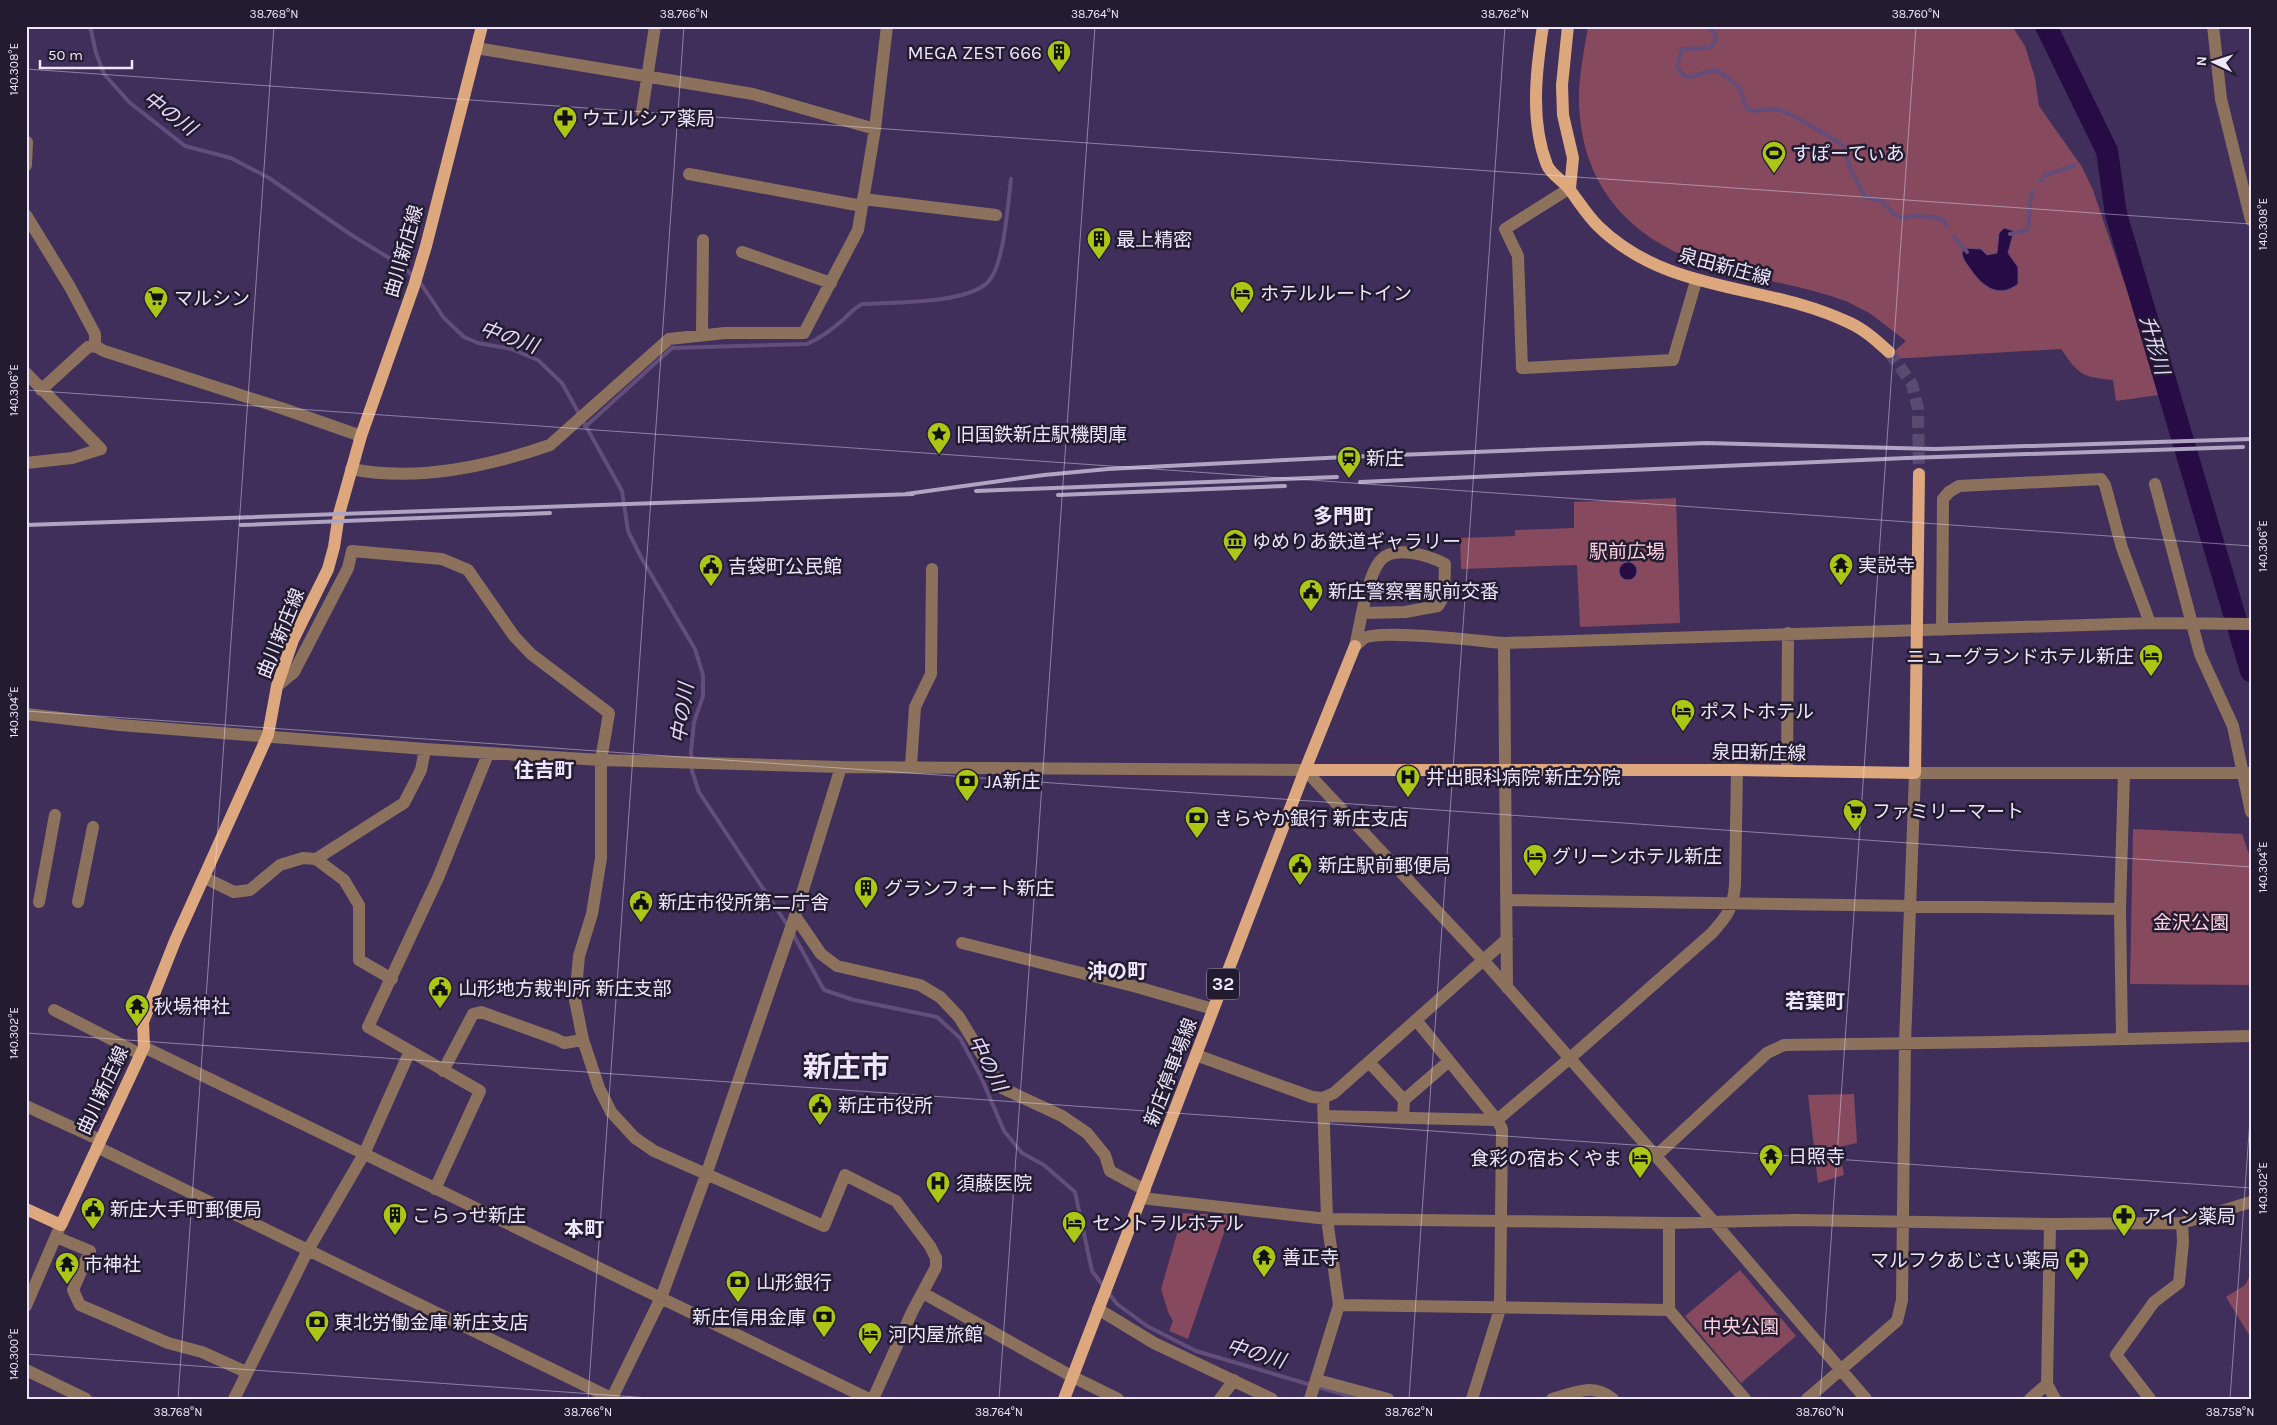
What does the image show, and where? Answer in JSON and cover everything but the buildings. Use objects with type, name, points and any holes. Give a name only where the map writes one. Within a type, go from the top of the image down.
[{"type":"main road","name":"曲川新庄線","points":[[61,1225],[142,1050],[143,1022],[176,941],[268,735],[277,686],[293,640],[328,569],[351,468],[426,246],[482,26]]},
{"type":"main road","name":"泉田新庄線","points":[[1543,26],[1538,65],[1536,121],[1548,167],[1570,188],[1581,206],[1598,226],[1630,250],[1650,262],[1696,281],[1816,308],[1851,323],[1872,336],[1889,352]]},
{"type":"main road","points":[[1568,26],[1562,85],[1563,115],[1573,158],[1570,188]]},
{"type":"main road","points":[[1915,773],[1919,474]]},
{"type":"main road","name":"新庄停車場線","points":[[1064,1399],[1305,770],[1355,646]]},
{"type":"main road","name":"泉田新庄線","points":[[1305,770],[1737,770],[1915,773]]},
{"type":"main road","points":[[26,1209],[61,1225]]},
{"type":"street","points":[[642,112],[655,26]]},
{"type":"street","points":[[351,468],[376,474],[456,470],[526,453],[550,445],[669,339],[702,334],[804,333],[858,230],[875,128],[887,26]]},
{"type":"street","points":[[2213,26],[2221,99],[2251,220]]},
{"type":"street","points":[[476,48],[753,94],[875,128]]},
{"type":"street","points":[[26,165],[27,142]]},
{"type":"street","points":[[689,174],[863,202],[996,215]]},
{"type":"street","points":[[1570,188],[1506,229],[1518,256],[1522,368],[1673,360],[1696,281]]},
{"type":"street","points":[[26,215],[70,287],[95,334],[95,346]]},
{"type":"street","points":[[702,334],[703,240]]},
{"type":"street","points":[[742,252],[831,283]]},
{"type":"street","points":[[41,390],[88,347],[95,346],[104,352],[254,399],[361,436]]},
{"type":"street","points":[[26,373],[101,449],[72,458],[26,463]]},
{"type":"street","points":[[1942,630],[1944,499],[1949,492],[1959,486],[2101,479],[2105,485],[2122,548],[2150,623]]},
{"type":"street","points":[[2155,484],[2196,623],[2200,654],[2233,726],[2246,773],[2251,812]]},
{"type":"street","points":[[277,686],[294,672],[348,568],[352,551],[442,559],[468,570],[514,636],[537,658],[609,713],[601,760],[600,858],[592,914],[579,956],[575,1000],[583,1040],[599,1088],[611,1112],[635,1138],[654,1151],[824,1226],[845,1174],[896,1201],[930,1246],[936,1258],[936,1267],[873,1399]]},
{"type":"street","points":[[1355,646],[1363,613],[1380,561],[1388,555],[1400,552],[1435,558],[1445,564],[1444,596],[1438,606],[1405,612],[1363,613]]},
{"type":"street","points":[[911,766],[915,707],[931,674],[932,569]]},
{"type":"street","points":[[1355,646],[1364,638],[1381,636],[1423,636],[1504,643],[2150,623],[2251,624]]},
{"type":"street","points":[[1787,771],[1788,633]]},
{"type":"street","points":[[1504,643],[1504,770],[1508,900],[1507,988]]},
{"type":"street","points":[[26,714],[120,725],[268,735],[425,750],[601,760],[841,767],[1305,770],[1484,961],[1714,1222],[1866,1399]]},
{"type":"street","points":[[316,859],[404,803],[421,770],[425,750]]},
{"type":"street","points":[[435,1190],[480,1091],[368,1027],[438,878],[488,754]]},
{"type":"street","points":[[26,1106],[308,1250],[613,1398],[661,1298],[706,1175],[794,918],[841,767]]},
{"type":"street","points":[[1324,1116],[1497,1120],[1569,1059],[1712,933],[1724,920],[1734,904],[1737,770]]},
{"type":"street","points":[[1807,1399],[1897,1321],[1902,1300],[1905,1043],[1915,773],[2246,773]]},
{"type":"street","points":[[2122,1039],[2120,909],[2124,773]]},
{"type":"street","points":[[39,902],[55,815]]},
{"type":"street","points":[[78,902],[93,827]]},
{"type":"street","points":[[205,878],[234,892],[250,890],[280,865],[302,858],[316,859],[344,880],[359,905],[360,960],[392,979]]},
{"type":"street","points":[[1508,900],[2120,909]]},
{"type":"street","points":[[794,918],[821,954],[837,966],[920,985],[940,997],[959,1017],[1002,1088],[1062,1116],[1087,1133],[1105,1155],[1110,1171],[1143,1194],[1327,1219],[1502,1222],[1902,1220],[2050,1224],[2182,1223],[2251,1202]]},
{"type":"street","points":[[1196,1055],[1312,1097],[1323,1098],[1334,1093],[1507,939]]},
{"type":"street","points":[[962,943],[1137,987],[1213,1009]]},
{"type":"street","points":[[54,1010],[364,1154],[869,1399]]},
{"type":"street","points":[[443,1071],[473,1014],[481,1012],[556,1038],[564,1044],[583,1040]]},
{"type":"street","points":[[1416,1020],[1497,1120],[1502,1129],[1500,1309],[1472,1399]]},
{"type":"street","points":[[1656,1156],[1767,1053],[1784,1044],[2251,1036]]},
{"type":"street","points":[[234,1399],[308,1250],[364,1154],[410,1051]]},
{"type":"street","points":[[1404,1100],[1449,1061]]},
{"type":"street","points":[[1369,1062],[1404,1100],[1403,1118]]},
{"type":"street","points":[[1310,1396],[1339,1305],[1327,1219],[1323,1098]]},
{"type":"street","points":[[1669,1222],[1669,1310],[1745,1399]]},
{"type":"street","points":[[2150,1399],[2116,1355],[2154,1302],[2179,1283],[2183,1242],[2182,1223]]},
{"type":"street","points":[[2050,1224],[2047,1384],[2055,1399]]},
{"type":"street","points":[[26,1306],[61,1225]]},
{"type":"street","points":[[56,1237],[90,1250],[74,1290],[80,1305],[168,1343],[202,1352],[246,1372]]},
{"type":"street","points":[[923,1293],[1073,1377],[1118,1399]]},
{"type":"street","points":[[1100,1303],[1154,1343],[1272,1399]]},
{"type":"street","points":[[1339,1305],[1500,1309],[1669,1310]]},
{"type":"street","points":[[26,1370],[86,1399]]},
{"type":"street","points":[[1220,1399],[1234,1380]]},
{"type":"street","points":[[1316,1380],[1388,1399]]},
{"type":"street","points":[[2030,1399],[2047,1384]]},
{"type":"street","points":[[1552,1399],[1595,1388],[1604,1391],[1613,1399]]},
{"type":"green space","points":[[1588,26],[2012,26],[2025,46],[2035,78],[2039,106],[2082,167],[2093,190],[2139,326],[2158,395],[2116,401],[2113,380],[2094,378],[2082,373],[2072,364],[2061,349],[1891,359],[1890,355],[1906,341],[1871,314],[1848,302],[1814,291],[1712,266],[1684,256],[1658,243],[1636,227],[1617,208],[1602,187],[1590,163],[1583,136],[1579,106],[1580,76]]},
{"type":"green space","name":"駅前広場","points":[[1676,498],[1680,623],[1580,627],[1577,565],[1461,569],[1460,538],[1515,536],[1515,530],[1574,528],[1574,502]]},
{"type":"green space","name":"金沢公園","points":[[2133,829],[2242,834],[2251,860],[2251,985],[2130,984]]},
{"type":"green space","points":[[1854,1094],[1857,1143],[1839,1147],[1844,1175],[1818,1183],[1808,1095]]},
{"type":"green space","points":[[1183,1213],[1230,1215],[1188,1339],[1169,1331],[1173,1321],[1168,1312],[1161,1289]]},
{"type":"green space","name":"中央公園","points":[[1740,1270],[1796,1336],[1741,1383],[1685,1316]]},
{"type":"green space","points":[[2251,1274],[2251,1338],[2226,1297],[2245,1285]]},
{"type":"shaded area","points":[[2004,228],[2014,231],[2008,253],[2018,267],[2018,284],[2004,291],[1998,291],[1986,286],[1976,276],[1963,258],[1962,253],[1964,248],[1981,249],[1987,255],[1997,253],[1999,233]]},
{"type":"shaded area","points":[[1624,562],[1632,562],[1637,567],[1635,578],[1624,580],[1619,575],[1619,567]]},
{"type":"waterway","name":"中の川","points":[[90,26],[96,53],[104,74],[129,102],[185,146],[231,158],[269,178],[350,234],[402,266],[414,277]]},
{"type":"waterway","points":[[1708,26],[1716,36],[1715,41],[1710,48],[1682,49],[1677,66],[1681,73],[1691,77],[1707,71],[1718,71],[1740,88],[1748,110],[1779,110],[1803,121],[1844,146],[1850,168],[1865,197],[1882,201],[1895,215],[1902,218],[1913,216],[1934,217],[1943,220],[1946,225]]},
{"type":"waterway","name":"升形川","points":[[2046,26],[2107,151],[2116,214],[2251,671]]},
{"type":"waterway","points":[[2040,181],[2044,176],[2075,165]]},
{"type":"waterway","points":[[585,427],[672,348],[807,344],[826,333],[862,304],[947,298],[978,289],[988,282],[998,263],[1002,249],[1011,179]]},
{"type":"waterway","points":[[2010,234],[2027,230],[2033,192]]},
{"type":"waterway","points":[[1954,237],[1967,252]]},
{"type":"waterway","name":"中の川","points":[[419,281],[444,318],[464,337],[478,343],[511,349],[538,360],[562,383],[622,491],[628,531],[642,559],[695,649],[703,675],[703,696],[694,722],[691,752],[692,771],[699,792],[788,926]]},
{"type":"waterway","name":"中の川","points":[[793,934],[824,990],[854,1000],[937,1017],[960,1038],[981,1077],[1004,1131],[1022,1153],[1044,1165],[1075,1192],[1092,1271],[1117,1304],[1147,1326],[1196,1351],[1359,1399]]},
{"type":"tunnel","points":[[1889,352],[1912,384],[1918,409],[1919,474]]},
{"type":"railway","points":[[906,494],[1044,475],[1108,469],[1346,457],[1706,443],[1935,449],[2251,439]]},
{"type":"railway","points":[[1360,482],[1907,458],[2243,447]]},
{"type":"railway","points":[[976,491],[1337,477]]},
{"type":"railway","points":[[1058,495],[1285,486]]},
{"type":"railway","points":[[26,525],[913,494]]},
{"type":"railway","points":[[241,525],[550,513]]},
{"type":"place","name":"MEGA ZEST 666","points":[[1059,73]]},
{"type":"place","name":"ウエルシア薬局","points":[[565,139]]},
{"type":"place","name":"すぽーてぃあ","points":[[1774,174]]},
{"type":"place","name":"最上精密","points":[[1099,260]]},
{"type":"place","name":"ホテルルートイン","points":[[1242,314]]},
{"type":"place","name":"マルシン","points":[[156,319]]},
{"type":"place","name":"旧国鉄新庄駅機関庫","points":[[939,455]]},
{"type":"place","name":"新庄","points":[[1349,479]]},
{"type":"place","name":"ゆめりあ鉄道ギャラリー","points":[[1235,562]]},
{"type":"place","name":"実説寺","points":[[1841,586]]},
{"type":"place","name":"吉袋町公民館","points":[[711,587]]},
{"type":"place","name":"新庄警察署駅前交番","points":[[1311,612]]},
{"type":"place","name":"ニューグランドホテル新庄","points":[[2151,677]]},
{"type":"place","name":"ポストホテル","points":[[1683,732]]},
{"type":"place","name":"井出眼科病院 新庄分院","points":[[1408,798]]},
{"type":"place","name":"JA新庄","points":[[967,802]]},
{"type":"place","name":"ファミリーマート","points":[[1855,832]]},
{"type":"place","name":"きらやか銀行 新庄支店","points":[[1197,839]]},
{"type":"place","name":"グリーンホテル新庄","points":[[1535,877]]},
{"type":"place","name":"新庄駅前郵便局","points":[[1300,886]]},
{"type":"place","name":"グランフォート新庄","points":[[866,909]]},
{"type":"place","name":"新庄市役所第二庁舎","points":[[641,923]]},
{"type":"place","name":"山形地方裁判所 新庄支部","points":[[440,1009]]},
{"type":"place","name":"秋場神社","points":[[137,1027]]},
{"type":"place","name":"新庄市役所","points":[[820,1126]]},
{"type":"place","name":"日照寺","points":[[1771,1177]]},
{"type":"place","name":"食彩の宿おくやま","points":[[1640,1179]]},
{"type":"place","name":"須藤医院","points":[[938,1204]]},
{"type":"place","name":"新庄大手町郵便局","points":[[93,1230]]},
{"type":"place","name":"こらっせ新庄","points":[[395,1236]]},
{"type":"place","name":"アイン薬局","points":[[2124,1237]]},
{"type":"place","name":"セントラルホテル","points":[[1074,1244]]},
{"type":"place","name":"善正寺","points":[[1264,1278]]},
{"type":"place","name":"マルフクあじさい薬局","points":[[2077,1281]]},
{"type":"place","name":"市神社","points":[[67,1285]]},
{"type":"place","name":"山形銀行","points":[[738,1303]]},
{"type":"place","name":"新庄信用金庫","points":[[824,1338]]},
{"type":"place","name":"東北労働金庫 新庄支店","points":[[317,1343]]},
{"type":"place","name":"河内屋旅館","points":[[870,1355]]},
{"type":"district","name":"多門町","points":[[1343,516]]},
{"type":"district","name":"住吉町","points":[[544,770]]},
{"type":"district","name":"沖の町","points":[[1117,971]]},
{"type":"district","name":"若葉町","points":[[1815,1001]]},
{"type":"district","name":"新庄市","points":[[846,1067]]},
{"type":"district","name":"本町","points":[[584,1229]]}]
